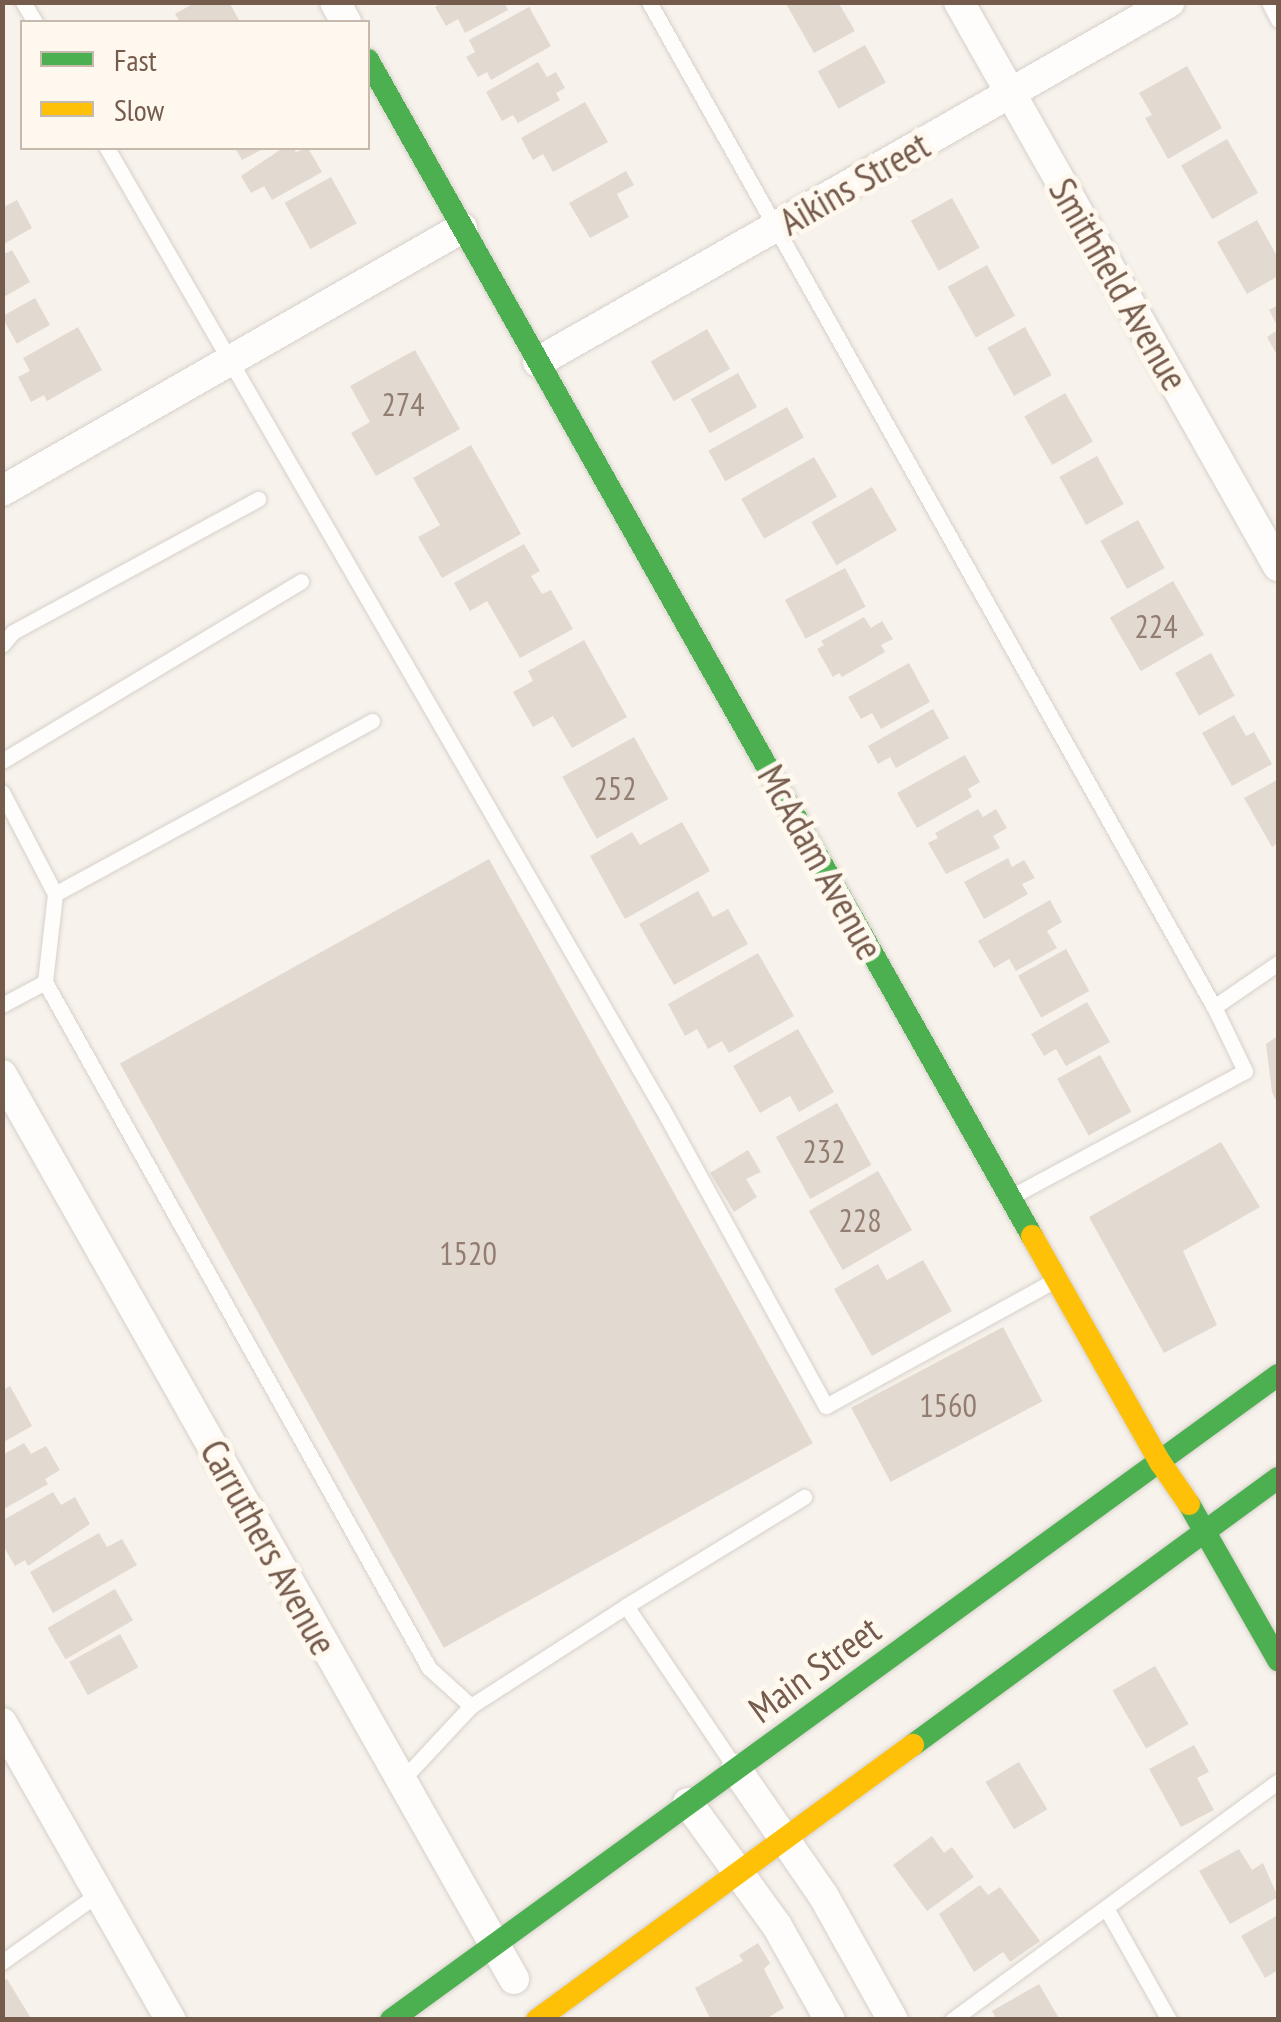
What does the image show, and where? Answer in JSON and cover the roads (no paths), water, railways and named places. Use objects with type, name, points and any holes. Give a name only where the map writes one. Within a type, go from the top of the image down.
[{"type":"main road","name":"McAdam Avenue","points":[[370,64],[1160,1462],[1206,1530],[1278,1660]]},
{"type":"main road","name":"Main Street","points":[[390,2020],[1278,1375]]},
{"type":"main road","points":[[527,2003],[738,1871],[1278,1478]]},
{"type":"street","name":"Smithfield Avenue","points":[[959,2],[1278,566]]},
{"type":"street","name":"Aikins Street","points":[[538,362],[1170,2]]},
{"type":"street","points":[[2,491],[462,228]]},
{"type":"street","name":"Carruthers Avenue","points":[[2,1075],[527,2003]]},
{"type":"street","points":[[2,1723],[171,2020]]},
{"type":"street","points":[[736,1769],[822,1895],[893,2020]]},
{"type":"street","points":[[688,1803],[777,1926],[830,2020]]},
{"type":"lane","points":[[649,2],[1214,1007],[1245,1070],[1010,1197]]},
{"type":"lane","points":[[1268,2],[1278,20]]},
{"type":"lane","points":[[108,150],[662,1108],[826,1406],[1056,1279]]},
{"type":"lane","points":[[2,646],[13,632],[258,499]]},
{"type":"lane","points":[[2,761],[301,581]]},
{"type":"lane","points":[[56,894],[372,721]]},
{"type":"lane","points":[[2,792],[56,894],[45,982],[429,1668],[470,1706]]},
{"type":"lane","points":[[1214,1007],[1278,963]]},
{"type":"lane","points":[[2,1005],[45,982]]},
{"type":"lane","points":[[401,1782],[470,1706],[804,1496]]},
{"type":"lane","points":[[626,1606],[736,1769]]},
{"type":"lane","points":[[952,2020],[1278,1781]]},
{"type":"lane","points":[[2,1962],[99,1893]]},
{"type":"lane","points":[[1106,1908],[1169,2020]]}]
